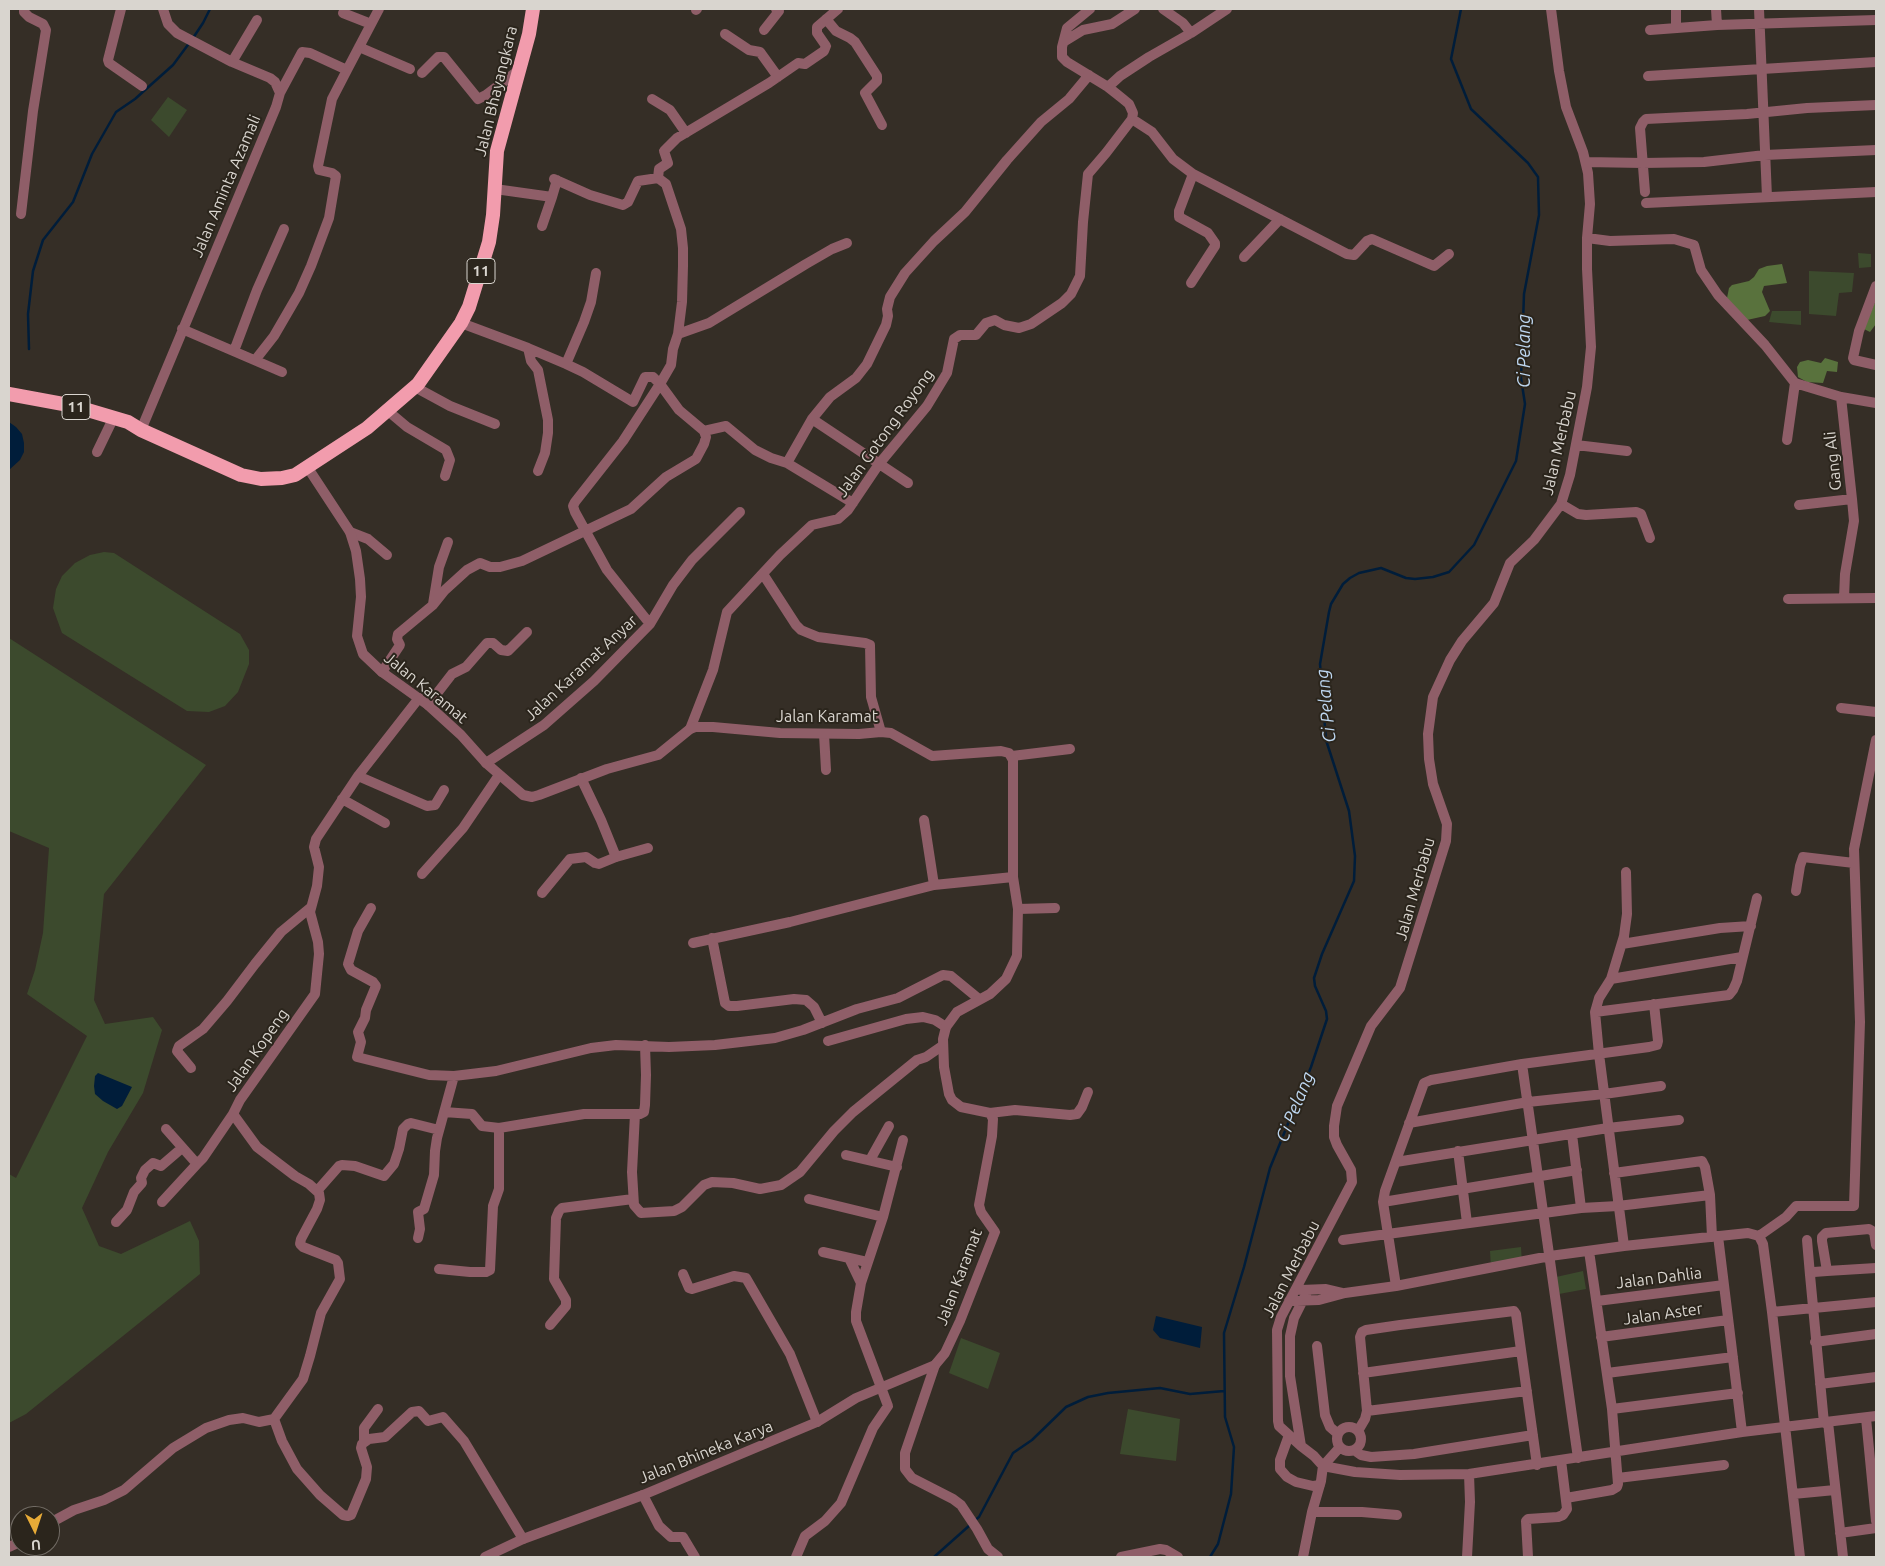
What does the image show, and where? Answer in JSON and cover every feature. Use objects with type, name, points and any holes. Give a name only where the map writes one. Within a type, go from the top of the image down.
[{"type":"highway","name":"Jalan Bhayangkara","points":[[9,394],[74,406],[128,422],[141,430],[249,478],[270,479],[296,475],[367,428],[415,387],[462,323],[480,275],[489,242],[493,215],[497,151],[529,34],[533,9]]},
{"type":"highway","name":"Jalan Bhayangkara","points":[[9,403],[141,430]]},
{"type":"street","points":[[21,214],[33,111],[46,30],[43,24],[29,17],[24,12],[24,9]]},
{"type":"street","points":[[121,9],[108,60],[109,63],[142,86]]},
{"type":"street","points":[[163,9],[168,24],[177,33],[232,62],[270,78],[275,82],[280,93]]},
{"type":"street","points":[[256,360],[274,336],[299,293],[326,228],[336,176],[319,170],[318,166],[332,99],[378,9]]},
{"type":"street","points":[[658,178],[659,169],[668,163],[664,156],[664,151],[673,142],[798,63],[806,63],[824,51],[826,46],[816,30],[838,9]]},
{"type":"street","points":[[1090,9],[1067,28],[1062,47],[1062,57],[1067,62],[1108,86],[1129,104],[1133,113],[1132,118],[1152,132],[1173,160],[1193,174],[1349,255],[1354,255],[1367,241],[1372,239],[1434,266],[1449,254]]},
{"type":"street","points":[[1065,41],[1077,32],[1112,24],[1135,9]]},
{"type":"street","points":[[1163,9],[1183,23],[1191,33]]},
{"type":"street","points":[[1108,86],[1149,57],[1191,33],[1227,9]]},
{"type":"street","name":"Jalan Merbabu","points":[[1322,1466],[1314,1456],[1279,1426],[1276,1339],[1281,1317],[1352,1182],[1351,1170],[1334,1136],[1337,1106],[1370,1026],[1400,988],[1446,841],[1447,824],[1433,784],[1429,759],[1428,734],[1433,697],[1450,660],[1462,641],[1494,603],[1510,563],[1534,540],[1561,504],[1570,475],[1591,357],[1587,238],[1590,204],[1586,162],[1566,107],[1550,9]]},
{"type":"street","points":[[1676,9],[1676,28]]},
{"type":"street","points":[[1716,9],[1717,24]]},
{"type":"street","points":[[1759,9],[1767,197]]},
{"type":"street","points":[[764,30],[779,10]]},
{"type":"street","points":[[343,13],[371,24]]},
{"type":"street","points":[[826,19],[836,31],[855,42],[877,76],[877,82],[865,93],[882,125]]},
{"type":"street","points":[[232,62],[257,20]]},
{"type":"street","points":[[1650,30],[1717,24],[1876,20]]},
{"type":"street","points":[[725,34],[749,50],[760,52],[778,77]]},
{"type":"street","points":[[359,47],[410,69]]},
{"type":"street","name":"Jalan Aminta Azamali","points":[[141,430],[270,123],[280,93],[302,52],[310,53],[347,70]]},
{"type":"street","points":[[422,73],[438,57],[444,57],[478,99],[519,70]]},
{"type":"street","points":[[1648,76],[1876,62]]},
{"type":"street","points":[[787,463],[812,419],[830,397],[862,372],[886,325],[890,296],[905,273],[975,201],[1041,122],[1075,93],[1089,75]]},
{"type":"street","points":[[652,99],[670,110],[686,133]]},
{"type":"street","points":[[1876,105],[1646,119],[1640,128],[1646,198],[1767,197],[1876,192]]},
{"type":"street","name":"Jalan Gotong Royong","points":[[690,729],[713,670],[726,612],[812,525],[838,519],[853,503],[879,464],[927,406],[949,368],[952,343],[957,336],[976,335],[986,323],[995,320],[1004,325],[1019,328],[1031,324],[1062,303],[1071,294],[1080,276],[1088,174],[1132,118]]},
{"type":"street","points":[[1586,162],[1704,162],[1765,155],[1876,150]]},
{"type":"street","points":[[1191,283],[1215,246],[1208,233],[1179,217],[1179,211],[1193,174]]},
{"type":"street","points":[[542,226],[556,179],[590,195],[623,206],[628,202],[638,181],[658,178],[662,180],[669,192],[681,229],[683,248],[682,302],[678,334],[673,349],[671,365],[614,453],[573,506],[607,570],[650,624]]},
{"type":"street","points":[[494,189],[552,197]]},
{"type":"street","points":[[1244,257],[1280,219]]},
{"type":"street","points":[[234,351],[257,290],[284,229]]},
{"type":"street","points":[[1587,238],[1610,241],[1674,240],[1694,246],[1701,270],[1718,295],[1766,345],[1795,383],[1841,397],[1876,403]]},
{"type":"street","points":[[678,334],[709,323],[812,260],[847,243]]},
{"type":"street","points":[[566,364],[591,302],[596,273]]},
{"type":"street","points":[[1876,286],[1859,330],[1853,358],[1854,360],[1876,365]]},
{"type":"street","points":[[382,672],[400,645],[397,639],[398,634],[433,605],[445,590],[467,570],[477,563],[490,567],[512,565],[552,548],[630,509],[666,477],[696,459],[706,437],[704,431],[679,410],[654,377],[645,377],[633,402],[566,364],[462,323]]},
{"type":"street","points":[[182,329],[282,372]]},
{"type":"street","points":[[528,348],[531,361],[538,370],[548,420],[546,445],[538,471]]},
{"type":"street","points":[[1787,440],[1795,383]]},
{"type":"street","points":[[415,387],[450,406],[495,424]]},
{"type":"street","name":"Gang Ali","points":[[1799,504],[1852,499],[1841,397]]},
{"type":"street","points":[[388,411],[407,427],[446,450],[450,460],[445,476]]},
{"type":"street","points":[[812,419],[908,484]]},
{"type":"street","points":[[98,452],[110,423]]},
{"type":"street","points":[[704,431],[726,426],[755,450],[787,463],[853,503]]},
{"type":"street","points":[[1576,445],[1627,451]]},
{"type":"street","name":"Jalan Karamat","points":[[308,468],[350,532],[356,551],[361,585],[358,641],[363,654],[382,672],[428,705],[461,735],[486,763],[523,795],[532,797],[581,778],[658,755],[690,729],[707,727],[780,733],[891,733],[932,756],[1001,751],[1006,751],[1012,756],[1070,749]]},
{"type":"street","points":[[1844,598],[1845,574],[1854,521],[1852,499]]},
{"type":"street","points":[[1561,504],[1578,514],[1586,515],[1636,512],[1641,514],[1650,538]]},
{"type":"street","name":"Jalan Karamat Anyar","points":[[486,763],[525,739],[552,719],[650,624],[673,585],[692,560],[740,512]]},
{"type":"street","points":[[350,532],[368,539],[387,555]]},
{"type":"street","points":[[433,605],[439,568],[448,542]]},
{"type":"street","points":[[763,574],[801,630],[818,637],[865,642],[870,645],[871,697],[881,732]]},
{"type":"street","points":[[1788,599],[1876,598]]},
{"type":"street","points":[[428,705],[452,674],[466,667],[487,643],[493,642],[501,650],[508,651],[527,632]]},
{"type":"street","name":"Jalan Kopeng","points":[[317,1191],[257,1147],[233,1114],[240,1100],[315,994],[319,954],[317,936],[310,916],[310,908],[317,886],[318,867],[314,843],[358,776],[419,698]]},
{"type":"street","points":[[1841,708],[1876,712]]},
{"type":"street","points":[[824,734],[826,770]]},
{"type":"street","points":[[1759,1236],[1786,1217],[1796,1206],[1854,1206],[1860,1022],[1854,849],[1857,825],[1876,740]]},
{"type":"street","points":[[1012,756],[1013,877],[1018,909],[1017,956],[1015,964],[999,987],[957,1012],[946,1027],[942,1046],[949,1094],[952,1100],[961,1107],[990,1113],[1015,1110],[1070,1115],[1077,1114],[1088,1092]]},
{"type":"street","points":[[422,874],[463,828],[499,775]]},
{"type":"street","points":[[358,776],[427,806],[435,805],[444,790]]},
{"type":"street","points":[[581,778],[616,857]]},
{"type":"street","points":[[342,799],[385,823]]},
{"type":"street","points":[[924,820],[934,885]]},
{"type":"street","points":[[542,893],[570,859],[586,857],[597,864],[648,848]]},
{"type":"street","points":[[1796,891],[1803,857],[1854,863]]},
{"type":"street","points":[[1624,1246],[1595,1012],[1599,998],[1611,979],[1622,944],[1627,914],[1626,872]]},
{"type":"street","points":[[693,943],[800,919],[934,885],[1013,877]]},
{"type":"street","points":[[1595,1012],[1728,995],[1733,990],[1737,981],[1757,898]]},
{"type":"street","points":[[191,1068],[178,1051],[179,1046],[203,1029],[281,932],[310,908]]},
{"type":"street","points":[[371,908],[358,931],[348,964],[351,970],[374,982],[376,986],[358,1032],[361,1042],[357,1057],[429,1075],[454,1076],[504,1069],[591,1048],[616,1045],[670,1047],[774,1038],[822,1023],[857,1009],[898,998],[943,975],[951,976],[979,999]]},
{"type":"street","points":[[1018,909],[1055,908]]},
{"type":"street","points":[[1622,944],[1720,928],[1751,926]]},
{"type":"street","points":[[712,938],[722,997],[725,1003],[729,1006],[737,1006],[794,999],[806,1000],[814,1007],[822,1023]]},
{"type":"street","points":[[1611,979],[1742,957]]},
{"type":"street","points":[[1396,1286],[1383,1202],[1385,1191],[1424,1083],[1522,1064],[1657,1045],[1654,1004]]},
{"type":"street","points":[[828,1041],[906,1019],[923,1017],[935,1020],[946,1027]]},
{"type":"street","points":[[444,1112],[472,1114],[482,1126],[499,1128],[584,1114],[642,1113],[645,1110],[645,1045]]},
{"type":"street","points":[[635,1114],[632,1165],[634,1205],[640,1213],[674,1210],[682,1207],[704,1184],[712,1182],[733,1183],[760,1189],[781,1186],[800,1172],[834,1131],[853,1112],[917,1060],[926,1057],[942,1046]]},
{"type":"street","points":[[1522,1064],[1578,1458]]},
{"type":"street","points":[[418,1238],[420,1229],[418,1212],[424,1209],[434,1175],[435,1151],[439,1130],[454,1076]]},
{"type":"street","points":[[1409,1123],[1528,1102],[1661,1086]]},
{"type":"street","name":"Jalan Karamat","points":[[935,1365],[945,1352],[953,1336],[995,1236],[994,1228],[979,1209],[994,1126],[990,1113]]},
{"type":"street","points":[[162,1202],[203,1158],[233,1114]]},
{"type":"street","points":[[1396,1162],[1608,1128],[1679,1120]]},
{"type":"street","points":[[60,1518],[124,1490],[172,1448],[206,1428],[243,1418],[259,1422],[274,1419],[303,1379],[321,1312],[341,1275],[336,1260],[303,1247],[300,1244],[318,1209],[320,1200],[317,1191],[342,1165],[355,1166],[384,1176],[394,1164],[403,1129],[408,1124],[411,1123],[439,1130]]},
{"type":"street","points":[[870,1160],[889,1126]]},
{"type":"street","points":[[439,1269],[470,1272],[486,1272],[490,1270],[493,1206],[499,1189],[499,1128]]},
{"type":"street","points":[[166,1129],[197,1164]]},
{"type":"street","points":[[1572,1134],[1581,1208]]},
{"type":"street","points":[[796,1557],[805,1536],[825,1521],[845,1496],[873,1428],[888,1406],[856,1321],[856,1303],[897,1166],[902,1140]]},
{"type":"street","points":[[116,1222],[127,1210],[134,1192],[142,1183],[141,1178],[144,1170],[153,1163],[161,1166],[182,1148]]},
{"type":"street","points":[[1458,1151],[1468,1223]]},
{"type":"street","points":[[846,1156],[897,1166]]},
{"type":"street","points":[[1614,1173],[1700,1160],[1704,1163],[1724,1285],[1742,1432]]},
{"type":"street","points":[[1383,1202],[1577,1170]]},
{"type":"street","points":[[1343,1240],[1544,1212],[1618,1206],[1710,1195]]},
{"type":"street","points":[[550,1325],[566,1306],[566,1300],[554,1279],[556,1218],[559,1211],[562,1208],[633,1199]]},
{"type":"street","points":[[809,1199],[882,1217]]},
{"type":"street","points":[[1827,1271],[1822,1241],[1826,1234],[1869,1229],[1874,1232],[1876,1245]]},
{"type":"street","points":[[1289,1301],[1319,1300],[1345,1293],[1396,1286],[1550,1256],[1715,1236],[1748,1233],[1759,1236],[1763,1244],[1772,1312],[1800,1557]]},
{"type":"street","points":[[1808,1240],[1815,1342],[1843,1557]]},
{"type":"street","points":[[1566,1498],[1614,1489],[1618,1484],[1612,1409],[1589,1251]]},
{"type":"street","points":[[823,1252],[867,1262]]},
{"type":"street","points":[[849,1258],[861,1284]]},
{"type":"street","points":[[1810,1275],[1814,1272],[1876,1268]]},
{"type":"street","points":[[683,1274],[689,1288],[692,1289],[734,1276],[746,1278],[790,1354],[817,1422]]},
{"type":"street","name":"Jalan Dahlia","points":[[1597,1301],[1724,1285]]},
{"type":"street","points":[[1295,1291],[1326,1289],[1345,1293]]},
{"type":"street","points":[[1301,1446],[1289,1355],[1290,1336],[1294,1318],[1301,1300],[1308,1290]]},
{"type":"street","points":[[1772,1312],[1876,1302]]},
{"type":"street","points":[[1358,1431],[1367,1412],[1360,1334],[1366,1330],[1514,1311],[1516,1314],[1537,1465]]},
{"type":"street","name":"Jalan Aster","points":[[1601,1337],[1728,1320]]},
{"type":"street","points":[[1815,1342],[1876,1334]]},
{"type":"street","points":[[1317,1346],[1325,1416],[1330,1427],[1338,1434],[1340,1448]]},
{"type":"street","points":[[1363,1373],[1521,1351]]},
{"type":"street","points":[[1607,1373],[1733,1357]]},
{"type":"street","points":[[935,1365],[905,1453],[904,1464],[912,1478],[953,1499],[977,1529],[988,1550],[998,1557]]},
{"type":"street","name":"Jalan Bhineka Karya","points":[[491,1556],[523,1539],[643,1495],[817,1422],[856,1398],[935,1365]]},
{"type":"street","points":[[1820,1384],[1876,1377]]},
{"type":"street","points":[[1367,1412],[1526,1391]]},
{"type":"street","points":[[1612,1409],[1738,1393]]},
{"type":"street","points":[[274,1419],[282,1442],[297,1469],[311,1487],[345,1516],[351,1515],[366,1479],[367,1467],[361,1448],[364,1441],[364,1428],[378,1409]]},
{"type":"street","points":[[364,1441],[385,1437],[415,1411],[419,1411],[428,1421],[443,1417],[464,1441],[523,1539]]},
{"type":"street","points":[[1322,1466],[1355,1472],[1400,1476],[1469,1474],[1742,1432],[1871,1417],[1876,1521]]},
{"type":"street","points":[[1338,1434],[1345,1428],[1350,1427],[1358,1431],[1362,1439],[1361,1444],[1354,1450],[1349,1451],[1340,1448]]},
{"type":"street","points":[[1289,1435],[1280,1460],[1280,1469],[1287,1477],[1296,1482],[1313,1486],[1320,1485]]},
{"type":"street","points":[[1354,1450],[1361,1455],[1371,1457],[1414,1454],[1533,1435]]},
{"type":"street","points":[[1303,1557],[1312,1512],[1320,1485],[1322,1466],[1340,1448]]},
{"type":"street","points":[[1528,1557],[1526,1521],[1563,1515],[1567,1509],[1562,1460]]},
{"type":"street","points":[[1618,1478],[1724,1465]]},
{"type":"street","points":[[1467,1557],[1470,1502],[1469,1474]]},
{"type":"street","points":[[1793,1494],[1835,1490]]},
{"type":"street","points":[[643,1495],[659,1526],[668,1536],[680,1536],[686,1539],[695,1557]]},
{"type":"street","points":[[1312,1512],[1362,1512],[1397,1515]]},
{"type":"street","points":[[1840,1533],[1876,1528]]},
{"type":"street","points":[[1121,1557],[1160,1549],[1166,1550],[1178,1557]]},
{"type":"green space","points":[[168,97],[187,110],[169,137],[151,120]]},
{"type":"green space","points":[[1858,253],[1871,254],[1871,267],[1859,268]]},
{"type":"green space","points":[[1782,264],[1787,283],[1764,286],[1762,292],[1770,311],[1765,316],[1747,320],[1727,298],[1729,288],[1732,285],[1749,281],[1759,269]]},
{"type":"green space","points":[[1809,271],[1854,273],[1852,292],[1839,293],[1836,316],[1809,314]]},
{"type":"green space","points":[[1875,302],[1876,324],[1870,332],[1864,329]]},
{"type":"green space","points":[[1772,311],[1801,311],[1801,325],[1769,322]]},
{"type":"green space","points":[[1825,358],[1838,362],[1837,372],[1827,371],[1823,383],[1807,382],[1798,377],[1797,367],[1800,362],[1808,360],[1821,363]]},
{"type":"green space","points":[[104,552],[114,553],[240,634],[249,650],[249,664],[238,692],[225,706],[209,712],[187,711],[62,633],[53,608],[56,589],[62,576],[75,563],[90,555]]},
{"type":"green space","points":[[9,638],[206,765],[104,894],[94,1000],[105,1024],[153,1017],[162,1030],[143,1093],[108,1152],[82,1208],[99,1246],[121,1254],[190,1221],[199,1241],[200,1274],[26,1414],[9,1423],[9,1174],[16,1178],[87,1036],[27,994],[35,970],[43,933],[49,848],[9,831]]},
{"type":"green space","points":[[1521,1247],[1522,1264],[1491,1268],[1490,1251]]},
{"type":"green space","points":[[1583,1271],[1586,1289],[1559,1294],[1556,1277]]},
{"type":"green space","points":[[961,1338],[1000,1353],[988,1389],[949,1373]]},
{"type":"green space","points":[[1128,1409],[1180,1419],[1176,1461],[1120,1454]]},
{"type":"water","points":[[9,422],[22,434],[24,452],[20,460],[9,470]]},
{"type":"water","points":[[98,1073],[132,1087],[122,1106],[117,1109],[95,1094],[95,1076]]},
{"type":"water","points":[[1156,1316],[1202,1327],[1200,1348],[1160,1338],[1153,1330]]},
{"type":"waterway","points":[[193,38],[210,9]]},
{"type":"waterway","name":"Ci Pelang","points":[[1210,1557],[1218,1544],[1231,1494],[1234,1447],[1225,1417],[1224,1333],[1244,1267],[1270,1168],[1311,1067],[1327,1019],[1314,978],[1322,954],[1354,881],[1355,856],[1349,811],[1326,740],[1320,664],[1331,604],[1343,584],[1359,573],[1381,568],[1406,578],[1415,579],[1433,577],[1449,572],[1474,545],[1516,461],[1525,404],[1521,378],[1524,294],[1539,215],[1538,177],[1528,163],[1471,109],[1451,59],[1461,9]]},
{"type":"waterway","points":[[29,349],[28,314],[33,271],[43,240],[73,202],[92,154],[116,112],[135,99],[173,65],[190,42]]},
{"type":"waterway","points":[[974,1521],[979,1517],[1013,1453],[1032,1440],[1066,1407],[1088,1397],[1108,1393],[1160,1388],[1190,1394],[1224,1391]]},
{"type":"waterway","points":[[934,1557],[970,1525]]}]
